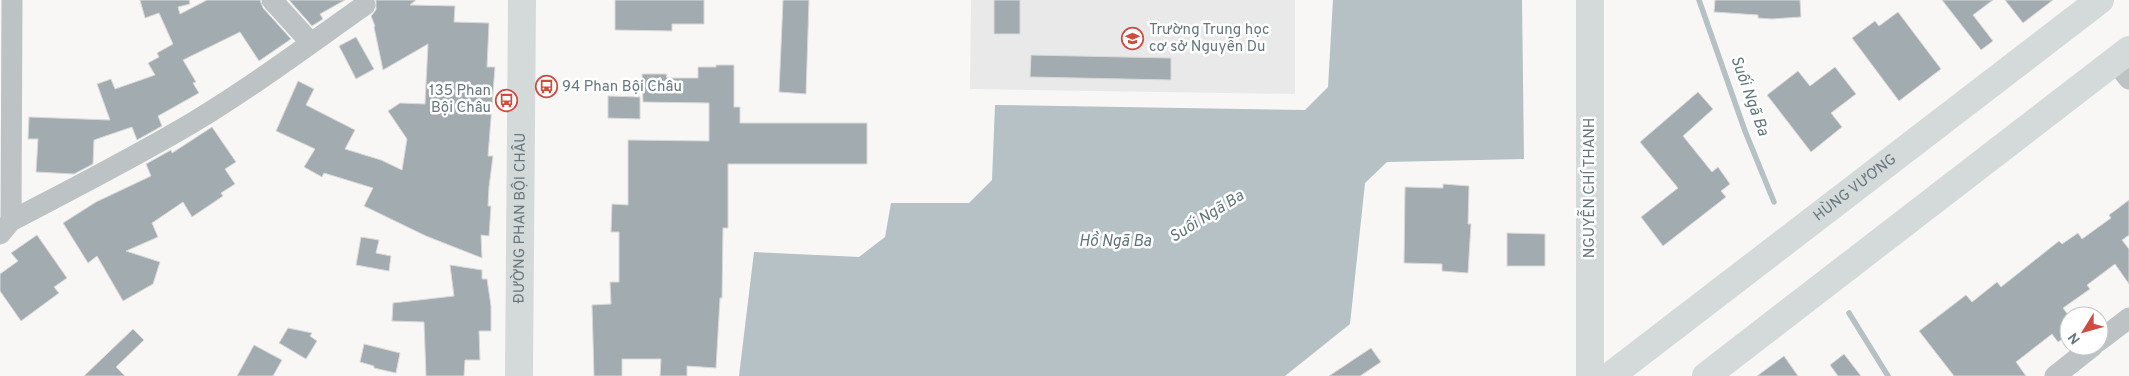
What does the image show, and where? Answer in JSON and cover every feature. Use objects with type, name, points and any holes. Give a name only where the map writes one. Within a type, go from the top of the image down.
[{"type":"main road","name":"ĐƯỜNG PHAN BỘI CHÂU","points":[[519,376],[522,0]]},
{"type":"main road","name":"NGUYỄN CHÍ THANH","points":[[1590,0],[1590,376]]},
{"type":"main road","name":"HÙNG VƯƠNG","points":[[1610,376],[2100,0]]},
{"type":"main road","points":[[1706,376],[2124,63]]},
{"type":"street","points":[[6,227],[12,0]]},
{"type":"street","points":[[272,0],[311,43]]},
{"type":"street","points":[[6,227],[194,122],[365,5]]},
{"type":"street","points":[[2109,333],[2129,318]]},
{"type":"street","points":[[2055,376],[2080,356]]},
{"type":"shaded area","name":"Trường Trung học cơ sở Nguyễn Du","points":[[971,0],[1295,0],[1295,94],[970,89]]},
{"type":"water","name":"Hồ Ngã Ba","points":[[1333,0],[1522,0],[1524,159],[1387,162],[1365,183],[1350,324],[1285,376],[739,376],[754,252],[859,257],[885,237],[891,203],[969,203],[992,180],[995,105],[1305,110],[1328,87]]},
{"type":"building","points":[[140,0],[189,0],[190,4],[178,7],[180,14],[207,0],[260,0],[263,8],[291,39],[259,61],[240,32],[183,60],[196,82],[193,83],[199,93],[158,116],[162,126],[137,140],[132,127],[94,140],[93,164],[74,174],[36,172],[38,139],[28,139],[29,117],[110,120],[97,84],[111,79],[115,89],[155,75],[148,63],[159,57],[157,53],[173,44],[159,13],[145,18]]},
{"type":"building","points":[[289,0],[345,0],[320,14],[323,19],[312,26]]},
{"type":"building","points":[[376,0],[416,0],[410,5],[455,6],[454,22],[489,23],[487,67],[495,67],[488,156],[493,156],[488,206],[491,206],[489,236],[481,235],[482,258],[426,236],[364,206],[373,188],[324,173],[322,177],[304,167],[315,149],[276,131],[298,81],[314,89],[306,105],[355,130],[345,149],[381,160],[402,170],[407,139],[388,111],[400,103],[425,104],[428,44],[383,70],[375,26],[371,16],[376,10]]},
{"type":"building","points":[[615,0],[704,0],[704,24],[672,24],[672,31],[615,30]]},
{"type":"building","points":[[783,0],[809,0],[806,94],[779,92]]},
{"type":"building","points":[[994,0],[1020,0],[1020,34],[994,34]]},
{"type":"building","points":[[1715,0],[1800,0],[1801,17],[1772,19],[1758,18],[1758,15],[1714,12]]},
{"type":"building","points":[[1942,0],[1993,0],[1973,15],[1993,41],[1981,50]]},
{"type":"building","points":[[2005,0],[2053,0],[2023,23]]},
{"type":"building","points":[[1898,12],[1941,69],[1899,101],[1852,38],[1875,21],[1879,26]]},
{"type":"building","points":[[356,37],[374,69],[356,79],[339,46]]},
{"type":"building","points":[[1031,55],[1171,58],[1171,80],[1030,77]]},
{"type":"building","points":[[716,65],[734,65],[734,107],[740,107],[740,123],[867,123],[867,164],[728,164],[728,228],[723,228],[722,298],[720,298],[716,368],[687,366],[687,376],[660,376],[661,359],[622,359],[622,376],[594,376],[592,305],[611,304],[610,282],[619,282],[619,232],[611,232],[612,204],[628,205],[628,140],[709,141],[709,103],[643,102],[642,74],[666,74],[667,78],[698,78],[698,67],[716,67]]},
{"type":"building","points":[[1835,67],[1856,94],[1831,113],[1842,127],[1811,152],[1767,95],[1798,71],[1810,86]]},
{"type":"building","points":[[1698,92],[1713,109],[1683,136],[1712,172],[1718,167],[1730,184],[1721,191],[1726,197],[1663,246],[1641,217],[1678,188],[1640,142]]},
{"type":"building","points":[[608,96],[640,97],[640,119],[608,118]]},
{"type":"building","points":[[212,127],[236,162],[225,169],[235,184],[221,193],[223,196],[192,217],[183,202],[152,223],[158,237],[126,251],[160,262],[153,284],[123,301],[97,256],[88,263],[63,223],[96,202],[151,176],[146,164],[171,150],[172,153]]},
{"type":"building","points":[[1443,184],[1469,186],[1468,224],[1471,224],[1468,273],[1442,271],[1442,264],[1404,263],[1405,187],[1443,188]]},
{"type":"building","points":[[2129,200],[2129,235],[2122,240],[2129,249],[2129,284],[2115,264],[2087,285],[2090,289],[2066,306],[2059,306],[2059,341],[2052,334],[2016,362],[2026,376],[1954,376],[1919,331],[1966,295],[1972,302],[1997,282],[2001,287],[2059,241],[2062,244],[2078,233],[2082,239],[2111,218],[2109,215]]},
{"type":"building","points":[[1507,233],[1545,234],[1545,266],[1507,266]]},
{"type":"building","points":[[37,235],[67,278],[54,287],[59,293],[21,321],[0,291],[0,274],[18,261],[11,253]]},
{"type":"building","points":[[361,237],[379,240],[376,253],[391,256],[389,271],[356,265]]},
{"type":"building","points":[[450,265],[482,270],[482,279],[487,279],[491,306],[491,331],[479,331],[480,360],[465,360],[464,376],[426,376],[424,322],[392,321],[393,303],[454,296]]},
{"type":"building","points":[[288,328],[312,333],[310,336],[317,341],[306,359],[279,343]]},
{"type":"building","points":[[133,329],[144,340],[116,367],[125,376],[84,376]]},
{"type":"building","points":[[364,344],[400,353],[396,373],[374,368],[374,366],[360,362]]},
{"type":"building","points":[[254,345],[282,360],[273,376],[237,376]]},
{"type":"building","points":[[1371,348],[1381,362],[1360,376],[1329,376]]},
{"type":"building","points":[[1844,354],[1861,376],[1838,376],[1830,365]]},
{"type":"building","points":[[1784,356],[1798,376],[1757,376]]},
{"type":"waterway","name":"Suối Ngã Ba","points":[[1699,0],[1745,131],[1774,202]]},
{"type":"waterway","name":"Suối Ngã Ba","points":[[1849,313],[1888,376]]},
{"type":"place","name":"Trường Trung học cơ sở Nguyễn Du","points":[[1133,39]]},
{"type":"place","name":"94 Phan Bội Châu","points":[[546,87]]},
{"type":"place","name":"135 Phan Bội Châu","points":[[507,100]]}]
